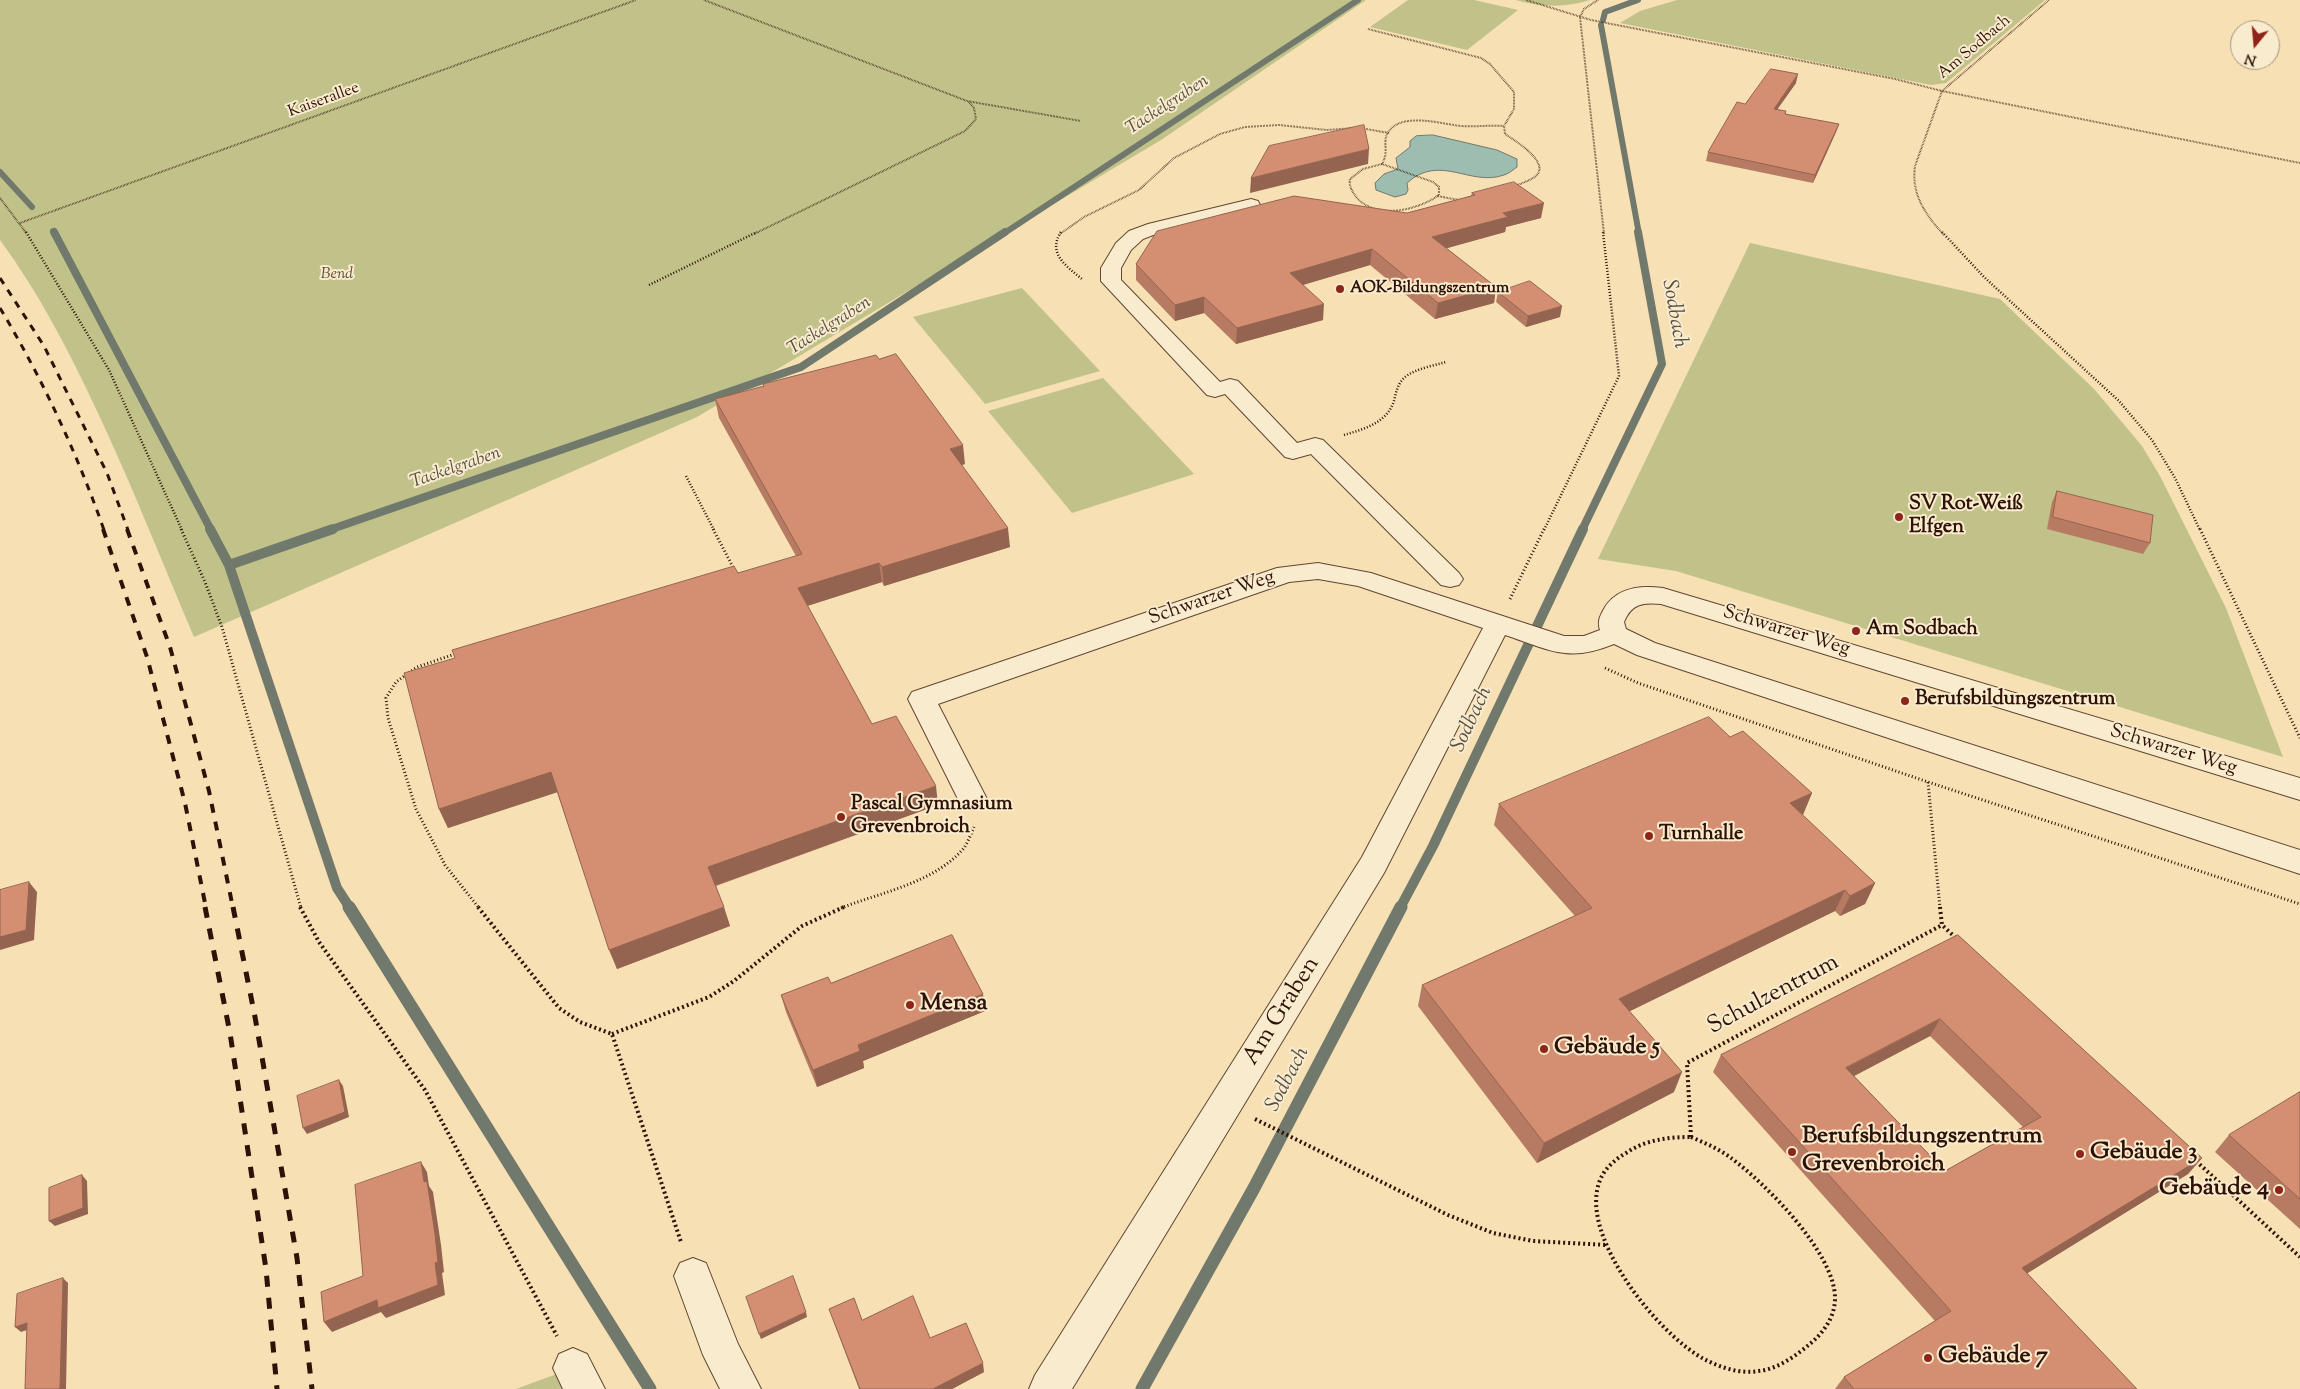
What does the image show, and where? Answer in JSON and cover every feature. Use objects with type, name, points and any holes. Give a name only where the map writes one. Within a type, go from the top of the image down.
[{"type":"street","points":[[1251,205],[1155,228],[1136,235],[1123,247],[1111,268],[1110,278],[1117,288],[1214,390],[1230,386],[1293,452],[1315,444],[1450,579]]},
{"type":"street","name":"Schwarzer Weg","points":[[972,799],[922,699],[1277,576],[1307,571],[1341,574],[1563,645],[1587,645],[1615,634],[1610,622],[1616,609],[1625,599],[1645,594],[1663,596],[2300,789]]},
{"type":"street","name":"Am Graben","points":[[1049,1389],[1373,865],[1498,624]]},
{"type":"street","points":[[1615,634],[1628,642],[1655,652],[2300,862]]},
{"type":"street","points":[[693,1276],[723,1355],[740,1389]]},
{"type":"path","name":"Kaiserallee","points":[[20,223],[636,0]]},
{"type":"path","points":[[704,0],[968,100],[1081,121]]},
{"type":"path","points":[[1526,0],[1580,17],[1895,79],[1942,91],[2300,163]]},
{"type":"path","points":[[1498,624],[1619,376],[1580,17],[1584,8],[1598,0]]},
{"type":"path","name":"Am Sodbach","points":[[2049,0],[1942,91],[1915,166],[1914,186],[1922,208],[1970,263],[2106,388],[2152,440],[2175,478],[2300,738]]},
{"type":"path","points":[[1368,29],[1466,53],[1486,61],[1511,87],[1514,94],[1513,112],[1504,126],[1505,134],[1529,149],[1539,170],[1532,179],[1509,188]]},
{"type":"path","points":[[649,285],[965,131],[976,119],[974,108],[968,100]]},
{"type":"path","points":[[1382,164],[1387,155],[1385,140],[1389,133],[1401,124],[1419,120],[1464,126],[1504,126]]},
{"type":"path","points":[[1117,288],[1094,283],[1074,274],[1063,263],[1056,252],[1055,244],[1057,237],[1074,223],[1139,190],[1174,158],[1188,149],[1220,134],[1263,126],[1293,126],[1327,130],[1363,128],[1389,133]]},
{"type":"path","points":[[1438,196],[1440,191],[1438,186],[1423,178],[1382,164],[1362,169],[1350,179],[1349,184],[1354,198],[1359,202],[1374,208],[1395,211],[1426,203],[1438,196],[1464,199]]},
{"type":"path","points":[[0,198],[20,223],[64,291],[109,370],[205,582],[222,627],[296,897],[304,917],[319,942],[425,1090],[579,1378]]},
{"type":"path","points":[[1315,444],[1379,420],[1391,409],[1398,387],[1405,377],[1446,362]]},
{"type":"path","points":[[686,476],[735,570],[725,573]]},
{"type":"path","points":[[1563,645],[1638,683],[1928,782],[2300,904]]},
{"type":"path","points":[[462,652],[412,670],[391,687],[386,698],[388,718],[416,809],[424,829],[445,865],[553,1002],[574,1020],[591,1029],[612,1034],[709,997],[738,980],[789,934],[815,919],[937,871],[949,864],[964,849],[973,832],[975,810],[972,799]]},
{"type":"path","points":[[1928,782],[1942,925],[1964,945]]},
{"type":"path","name":"Schulzentrum","points":[[1690,1137],[1687,1063],[1942,925]]},
{"type":"path","points":[[612,1034],[693,1276]]},
{"type":"path","points":[[1250,1117],[1448,1215],[1493,1233],[1534,1241],[1607,1245]]},
{"type":"path","points":[[1675,1136],[1690,1137],[1721,1150],[1748,1169],[1811,1239],[1829,1270],[1836,1296],[1831,1319],[1824,1330],[1810,1346],[1786,1361],[1762,1370],[1738,1371],[1715,1364],[1697,1355],[1665,1328],[1634,1290],[1616,1264],[1598,1222],[1596,1202],[1599,1182],[1608,1167],[1623,1155],[1648,1142],[1675,1136]]},
{"type":"path","points":[[2190,1156],[2300,1258]]},
{"type":"green space","name":"Bend","points":[[0,0],[1366,0],[1161,140],[697,417],[194,637],[122,467],[86,389],[28,281],[0,240]]},
{"type":"green space","points":[[1408,0],[1474,0],[1518,10],[1467,50],[1370,27]]},
{"type":"green space","points":[[1516,0],[1590,0],[1581,3],[1553,6]]},
{"type":"green space","points":[[1677,0],[2045,0],[1946,83],[1931,85],[1620,23],[1640,11]]},
{"type":"green space","name":"SV Rot-Weiß Elfgen","points":[[1750,243],[2000,299],[2094,389],[2142,446],[2160,476],[2226,608],[2283,757],[1676,571],[1598,559]]},
{"type":"green space","points":[[1022,288],[1100,371],[985,404],[913,317]]},
{"type":"green space","points":[[1103,378],[1194,474],[1072,513],[988,411]]},
{"type":"green space","points":[[573,1368],[585,1389],[516,1389]]},
{"type":"shaded area","points":[[1433,135],[1497,150],[1517,159],[1517,167],[1506,174],[1491,178],[1443,170],[1431,171],[1419,175],[1407,183],[1408,190],[1406,194],[1395,197],[1376,190],[1375,183],[1384,174],[1398,169],[1396,158],[1410,147],[1410,141],[1416,136]]},
{"type":"building","points":[[1771,69],[1798,74],[1774,109],[1786,111],[1785,114],[1839,124],[1815,175],[1708,152],[1737,102],[1745,104]]},
{"type":"building","points":[[1364,125],[1369,149],[1251,178],[1269,146]]},
{"type":"building","points":[[1514,182],[1544,203],[1503,213],[1508,217],[1432,237],[1496,287],[1438,303],[1372,249],[1290,273],[1324,304],[1237,328],[1204,297],[1175,305],[1136,264],[1157,231],[1294,196],[1407,213],[1475,195],[1472,193]]},
{"type":"building","points":[[1530,281],[1562,306],[1528,316],[1498,292]]},
{"type":"building","points":[[896,354],[963,445],[950,449],[1008,528],[882,567],[879,563],[798,588],[872,724],[896,716],[936,786],[708,867],[724,907],[609,950],[551,772],[439,809],[404,673],[455,658],[452,650],[734,566],[738,573],[802,554],[715,399],[764,386],[763,384],[876,355],[879,359]]},
{"type":"building","points":[[2057,491],[2153,515],[2150,543],[2053,517]]},
{"type":"building","points":[[1709,717],[1730,737],[1743,731],[1812,793],[1790,803],[1875,883],[1850,896],[1845,890],[1619,999],[1682,1072],[1544,1143],[1422,985],[1592,908],[1499,804]]},
{"type":"building","points":[[29,882],[26,930],[0,937],[0,890]]},
{"type":"building","points":[[952,935],[983,994],[858,1045],[860,1051],[813,1070],[781,995],[828,977],[831,983]]},
{"type":"building","name":"Gebäude 3","points":[[1958,935],[2202,1158],[2022,1268],[2137,1389],[1854,1389],[1844,1377],[1951,1311],[1721,1055]],"holes":[[[1940,1019],[2041,1117],[1945,1171],[1846,1068]]]},
{"type":"building","points":[[339,1080],[345,1112],[303,1128],[297,1096]]},
{"type":"building","points":[[2300,1092],[2300,1199],[2229,1135]]},
{"type":"building","points":[[421,1162],[424,1182],[427,1181],[435,1234],[438,1262],[435,1263],[438,1285],[378,1308],[377,1300],[324,1322],[321,1292],[363,1276],[355,1185]]},
{"type":"building","points":[[82,1175],[83,1208],[49,1221],[49,1188]]},
{"type":"building","points":[[793,1276],[806,1312],[759,1334],[746,1297]]},
{"type":"building","points":[[63,1278],[60,1388],[25,1389],[27,1323],[15,1327],[17,1294]]},
{"type":"building","points":[[913,1296],[930,1338],[966,1323],[983,1363],[933,1389],[860,1389],[829,1309],[854,1298],[862,1320]]},
{"type":"waterway","name":"Tackelgraben","points":[[1003,234],[1358,0]]},
{"type":"waterway","name":"Sodbach","points":[[1603,20],[1605,12],[1638,0]]},
{"type":"waterway","name":"Sodbach","points":[[1601,25],[1639,234]]},
{"type":"waterway","points":[[0,172],[32,207]]},
{"type":"waterway","points":[[54,232],[211,530]]},
{"type":"waterway","name":"Tackelgraben","points":[[329,530],[801,367],[1005,232]]},
{"type":"waterway","name":"Sodbach","points":[[1582,530],[1662,364],[1638,232]]},
{"type":"waterway","points":[[210,529],[229,565]]},
{"type":"waterway","name":"Tackelgraben","points":[[229,565],[333,529]]},
{"type":"waterway","name":"Sodbach","points":[[1400,908],[1433,846],[1583,529]]},
{"type":"waterway","points":[[229,565],[337,888],[350,908]]},
{"type":"waterway","points":[[349,907],[650,1389]]},
{"type":"waterway","name":"Sodbach","points":[[1142,1389],[1254,1188],[1401,907]]},
{"type":"railway","points":[[0,278],[44,346],[107,473],[128,530]]},
{"type":"railway","points":[[0,308],[58,416],[94,501],[104,530]]},
{"type":"railway","points":[[103,529],[147,657],[185,803],[206,908]]},
{"type":"railway","points":[[127,529],[170,647],[209,791],[233,908]]},
{"type":"railway","points":[[205,907],[230,1033],[266,1269],[277,1389]]},
{"type":"railway","points":[[233,907],[255,1017],[297,1258],[312,1389]]},
{"type":"place","name":"AOK-Bildungszentrum","points":[[1340,289]]},
{"type":"place","name":"SV Rot-Weiß Elfgen","points":[[1899,517]]},
{"type":"place","name":"Am Sodbach","points":[[1856,631]]},
{"type":"place","name":"Berufsbildungszentrum","points":[[1905,701]]},
{"type":"place","name":"Pascal Gymnasium Grevenbroich","points":[[841,817]]},
{"type":"place","name":"Turnhalle","points":[[1649,836]]},
{"type":"place","name":"Mensa","points":[[910,1005]]},
{"type":"place","name":"Gebäude 5","points":[[1544,1049]]},
{"type":"place","name":"Berufsbildungszentrum Grevenbroich","points":[[1792,1152]]},
{"type":"place","name":"Gebäude 3","points":[[2080,1154]]},
{"type":"place","name":"Gebäude 4","points":[[2279,1190]]},
{"type":"place","name":"Gebäude 7","points":[[1928,1358]]}]
